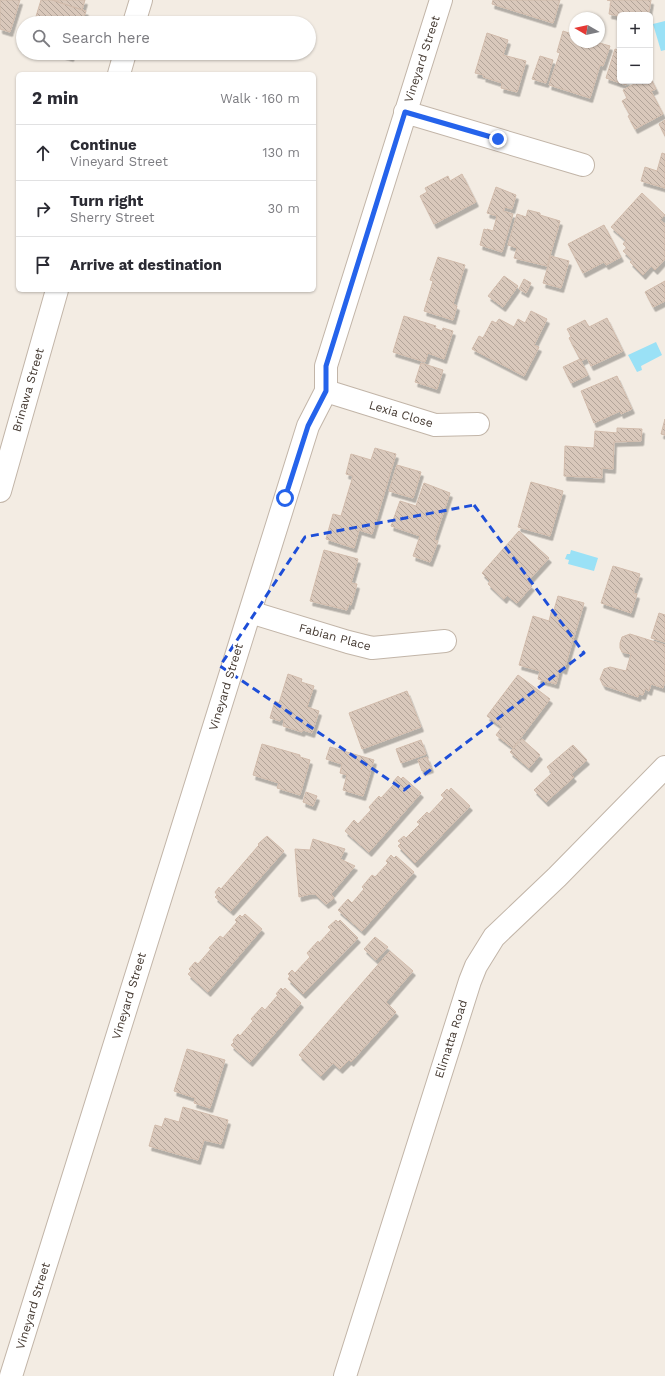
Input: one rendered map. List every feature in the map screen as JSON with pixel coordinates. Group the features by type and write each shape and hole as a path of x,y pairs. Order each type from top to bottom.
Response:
{"street":[{"path":"136,16 141,0"},
{"name":"Vineyard Street","path":"11,1376 308,426 326,391 326,366 441,0"},
{"path":"120,72 123,60"},
{"path":"405,112 583,164"},
{"name":"Brinawa Street","path":"0,491 56,292"},
{"name":"Lexia Close","path":"326,391 435,425 478,424"},
{"name":"Fabian Place","path":"250,612 372,648 445,641"},
{"name":"Elimatta Road","path":"345,1376 476,966 494,937 557,877 665,767"}],"highlighted area":[{"path":"474,505 584,653 404,790 220,666 305,537"}],"water":[{"path":"665,21 665,50 661,51 653,24"},
{"path":"656,342 662,355 641,366 642,370 637,372 628,355"},
{"path":"571,550 598,558 594,571 568,564 569,560 565,559 567,554 570,554"}],"building":[{"path":"0,0 20,0 10,32 0,29"},
{"path":"41,0 52,0 86,11 84,16 36,16"},
{"path":"52,0 85,0 82,10"},
{"path":"493,0 560,0 553,23 492,4"},
{"path":"607,0 651,0 649,12 617,12 617,16 609,14 611,1"},
{"path":"563,31 569,33 569,48 605,48 605,45 610,46 603,66 600,65 590,98 549,85 560,53 557,52"},
{"path":"487,33 508,40 503,55 526,61 517,92 501,88 502,83 483,77 484,75 475,73"},
{"path":"615,49 617,50 617,82 606,78"},
{"path":"540,56 553,60 546,83 532,79"},
{"path":"653,83 656,89 651,91 663,114 635,129 628,116 630,115 622,101 627,98 623,90 634,84"},
{"path":"665,120 665,136 659,124"},
{"path":"662,153 665,154 665,188 641,181 645,167 657,171"},
{"path":"462,174 476,202 434,224 420,196 427,192 425,188 448,176 450,181"},
{"path":"496,187 516,195 512,209 505,207 503,211 513,214 502,252 480,245 484,229 493,231 497,216 487,213"},
{"path":"642,193 665,215 660,220 665,224 665,259 655,270 651,266 643,275 630,262 633,260 623,251 627,248 623,244 626,240 611,227"},
{"path":"528,210 560,221 547,266 514,258 517,248 508,245 517,214 526,217"},
{"path":"604,225 621,257 606,265 604,262 583,273 568,244"},
{"path":"551,256 569,261 561,288 543,283"},
{"path":"438,257 465,265 453,304 457,306 453,320 424,311 433,281 430,280"},
{"path":"504,276 518,286 503,307 488,296"},
{"path":"524,279 531,283 526,293 519,289"},
{"path":"665,281 665,301 653,307 645,292"},
{"path":"531,311 547,319 534,345 539,347 524,376 472,349 479,336 483,338 492,321 496,323 499,319 514,327 518,319 525,323"},
{"path":"404,316 436,326 435,328 442,331 443,328 453,331 444,359 428,353 425,362 393,352"},
{"path":"607,318 623,351 591,366 587,358 581,361 569,338 571,336 567,329 585,320 589,327"},
{"path":"580,359 588,375 571,383 563,367"},
{"path":"421,363 443,370 437,389 415,382"},
{"path":"617,376 632,409 621,414 620,411 594,423 581,391"},
{"path":"665,419 665,435 661,434"},
{"path":"617,428 642,429 641,441 614,442 613,469 602,468 602,478 564,476 565,446 594,448 595,431 617,433"},
{"path":"375,448 396,454 372,534 359,530 354,548 326,539 333,514 341,516 353,476 346,474 351,454 371,460"},
{"path":"397,465 421,472 413,498 389,491"},
{"path":"531,482 563,491 550,536 518,527"},
{"path":"424,483 450,493 434,540 438,541 430,562 413,556 420,536 391,526 400,501 416,506"},
{"path":"519,531 549,558 527,582 532,586 517,603 507,595 504,599 488,584 490,581 482,573"},
{"path":"324,550 358,559 351,583 357,584 351,605 349,604 347,610 310,601"},
{"path":"613,566 640,574 633,593 637,594 631,613 601,603"},
{"path":"558,596 584,603 564,670 560,668 556,684 538,679 540,671 519,665 533,616 549,621 552,609 554,610"},
{"path":"659,613 665,615 665,642 651,638"},
{"path":"630,634 665,645 665,680 663,688 651,684 649,691 645,689 643,695 639,694 638,697 603,685 600,679 604,669 610,667 626,671 631,654 622,652 620,643 622,637"},
{"path":"288,674 302,679 301,682 314,686 307,707 319,711 312,733 303,730 302,732 283,726 284,720 281,719 280,721 270,718 275,701 279,703"},
{"path":"518,675 550,699 513,748 496,735 502,727 487,716"},
{"path":"407,691 421,727 362,749 349,713"},
{"path":"522,739 540,755 529,768 510,752"},
{"path":"421,740 426,754 401,763 396,749"},
{"path":"262,744 300,755 300,757 310,760 300,795 277,788 279,783 253,775"},
{"path":"573,745 587,760 571,774 574,777 546,802 534,790 552,773 547,767"},
{"path":"330,747 374,760 363,796 343,790 347,775 340,773 342,764 326,759"},
{"path":"427,757 431,768 422,771 418,760"},
{"path":"398,776 401,779 403,777 421,793 369,852 345,831 354,820 358,824 371,810 369,807 379,796 381,798 395,783 393,782"},
{"path":"451,788 470,806 415,863 398,846 401,843 398,841 404,836 406,838 420,824 417,822 427,812 429,814 444,798 441,795 447,789 449,791"},
{"path":"306,792 317,796 313,806 303,802"},
{"path":"267,836 284,851 231,911 215,897 217,895 215,892 219,887 221,889 259,845 258,844"},
{"path":"313,839 345,849 340,859 355,866 331,894 334,898 326,904 315,894 299,897 295,849 310,850"},
{"path":"391,855 394,858 396,856 414,872 362,931 338,910 348,899 352,903 364,889 362,887 372,875 375,877 388,863 386,861"},
{"path":"245,914 262,929 208,992 188,974 191,971 189,969 195,962 198,964 211,949 209,948 220,936 223,938 237,922 235,920 240,915 242,917"},
{"path":"336,920 338,922 340,920 358,938 303,994 288,979 290,976 288,974 292,970 295,973 310,957 307,953 331,930 328,927"},
{"path":"375,937 388,947 376,960 364,949"},
{"path":"390,951 413,971 386,1002 396,1012 351,1062 349,1060 340,1069 333,1063 321,1076 299,1055"},
{"path":"281,988 283,990 285,988 301,1003 250,1062 231,1045 234,1042 233,1040 238,1034 240,1036 253,1021 251,1019 262,1007 265,1010 278,995 276,994"},
{"path":"187,1049 225,1060 210,1108 194,1103 195,1098 174,1091"},
{"path":"183,1107 228,1120 221,1144 204,1140 198,1160 149,1146 155,1125 162,1127 165,1118 179,1122"}],"route":[{"path":"285,498 308,426 326,391 326,366 405,112 498,139"}]}
